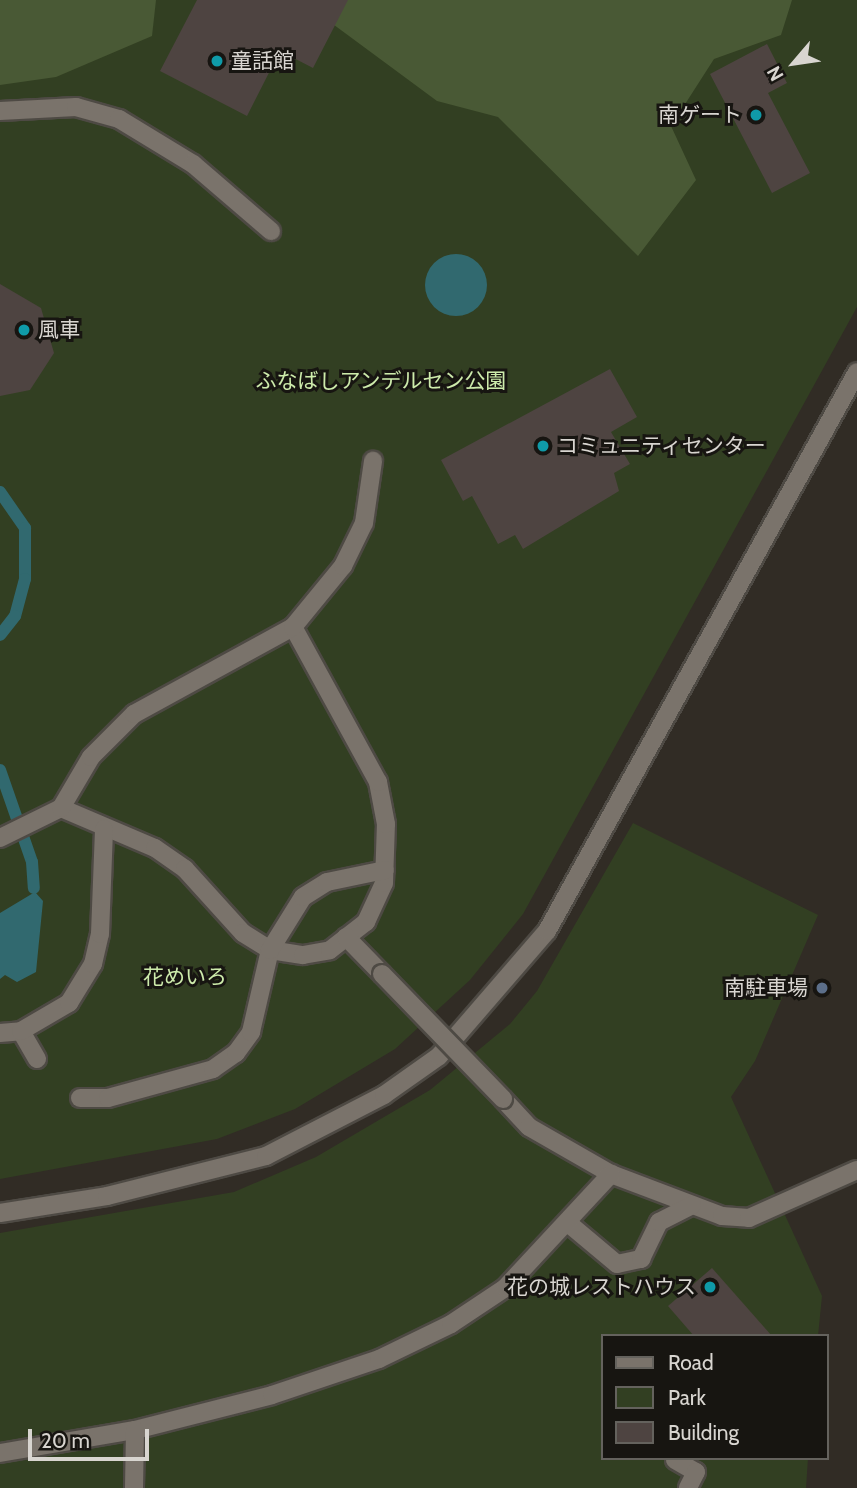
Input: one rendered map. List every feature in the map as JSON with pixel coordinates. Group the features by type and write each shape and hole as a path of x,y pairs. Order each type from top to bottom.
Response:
{"street":[{"path":"0,111 76,107 119,119 193,164 271,232"},
{"path":"0,1213 107,1196 266,1156 341,1119 439,1056 547,931 857,372"},
{"path":"0,838 61,808 91,757 134,714 293,627 343,566 359,534 373,461"},
{"path":"61,808 103,829 155,848 185,869 243,933 270,950 303,955 330,950 366,922 385,870 386,824 377,782 293,627"},
{"path":"0,1033 21,1031 69,1003 93,964 100,934 103,829"},
{"path":"80,1098 108,1098 214,1069 236,1053 251,1031 270,950 303,897 327,882 385,870"},
{"path":"346,937 529,1127 611,1174 722,1216 749,1217 857,1170"},
{"path":"21,1031 37,1059"},
{"path":"0,1453 135,1430 272,1395 379,1359 451,1324 505,1288 611,1174"},
{"path":"568,1223 617,1264 641,1259 659,1222 692,1205"},
{"path":"134,1488 135,1430"},
{"path":"674,1460 696,1472 688,1488"}],"green space":[{"name":"ふなばしアンデルセン公園","path":"0,0 857,0 857,307 523,914 470,980 395,1049 295,1109 217,1139 0,1179"},
{"path":"0,0 156,0 152,36 56,77 0,85"},
{"path":"332,0 792,0 781,35 714,59 671,126 696,180 638,256 498,117 437,101 326,19"},
{"path":"633,823 818,915 755,1061 731,1097 822,1296 818,1334 602,1334 602,1460 808,1460 806,1488 0,1488 0,1233 234,1192 316,1157 430,1090 510,1024 537,991"}],"water":[{"path":"456,254 478,263 487,285 478,307 456,316 434,307 425,285 434,263"},
{"path":"35,892 43,901 36,972 17,982 5,975 0,979 0,913"}],"building":[{"name":"童話館","path":"197,0 348,0 313,68 280,51 247,116 160,71"},
{"name":"南ゲート","path":"767,44 787,83 768,93 810,173 772,193 710,74"},
{"name":"風車","path":"0,284 41,308 54,353 30,390 0,396"},
{"name":"コミュニティセンター","path":"610,369 637,417 611,432 630,464 614,473 619,491 523,549 515,535 498,544 472,496 463,501 441,460"},
{"name":"花の城レストハウス","path":"712,1268 770,1334 692,1334 668,1306"}],"waterway":[{"path":"0,492 25,528 25,579 15,616 0,635"},
{"path":"0,770 32,862 34,888"}],"place":[{"name":"童話館","path":"217,61"},
{"name":"南ゲート","path":"756,115"},
{"name":"風車","path":"24,330"},
{"name":"コミュニティセンター","path":"543,446"},
{"name":"南駐車場","path":"822,988"},
{"name":"花の城レストハウス","path":"710,1287"}],"park label":[{"name":"花めいろ","path":"185,977"}]}
